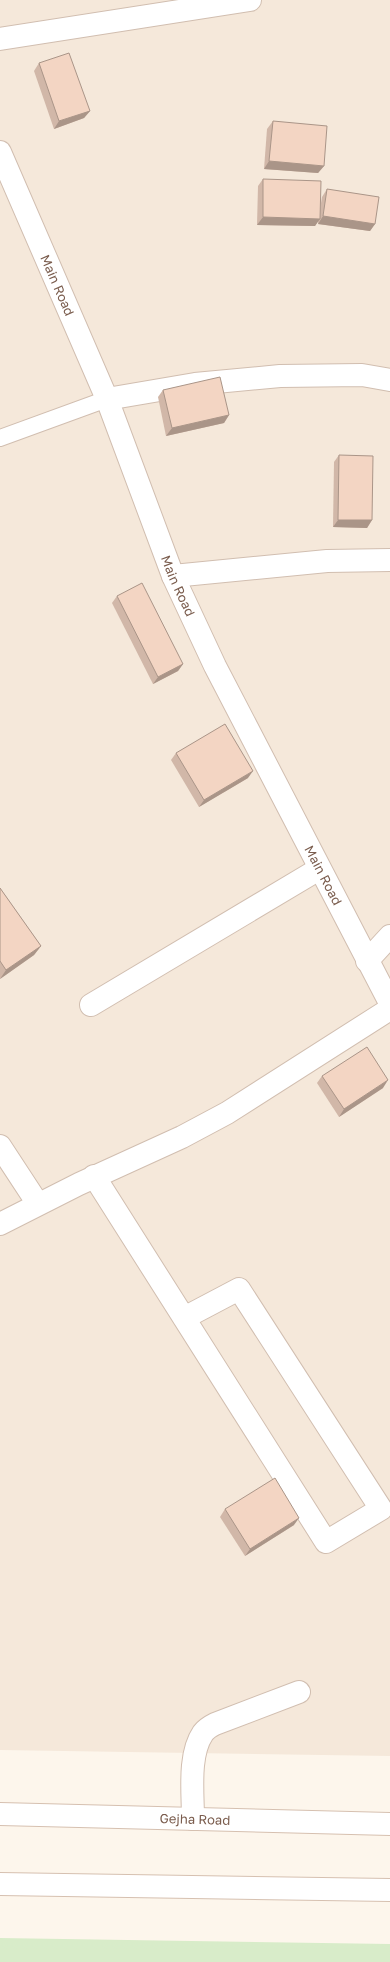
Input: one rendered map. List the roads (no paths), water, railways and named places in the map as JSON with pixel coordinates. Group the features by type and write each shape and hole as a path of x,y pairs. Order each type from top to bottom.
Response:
{"street":[{"path":"0,39 250,0"},
{"name":"Main Road","path":"0,152 107,399 173,576 215,666 366,961 390,1003"},
{"path":"107,399 195,384 280,376 362,375 390,380"},
{"path":"173,576 327,561 390,560"},
{"path":"91,1006 319,869"},
{"path":"366,961 390,936"},
{"path":"0,1224 94,1176 182,1137 227,1113 390,1009"},
{"path":"0,1146 38,1204"},
{"path":"94,1176 184,1318 326,1542 381,1509 239,1289 184,1318"},
{"path":"0,1206 38,1204"},
{"path":"193,1819 194,1759 196,1745 204,1732 215,1724 299,1692"},
{"name":"Gejha Road","path":"0,1814 390,1824"},
{"path":"0,1884 390,1890"}],"lane":[{"path":"0,438 107,399"}]}
